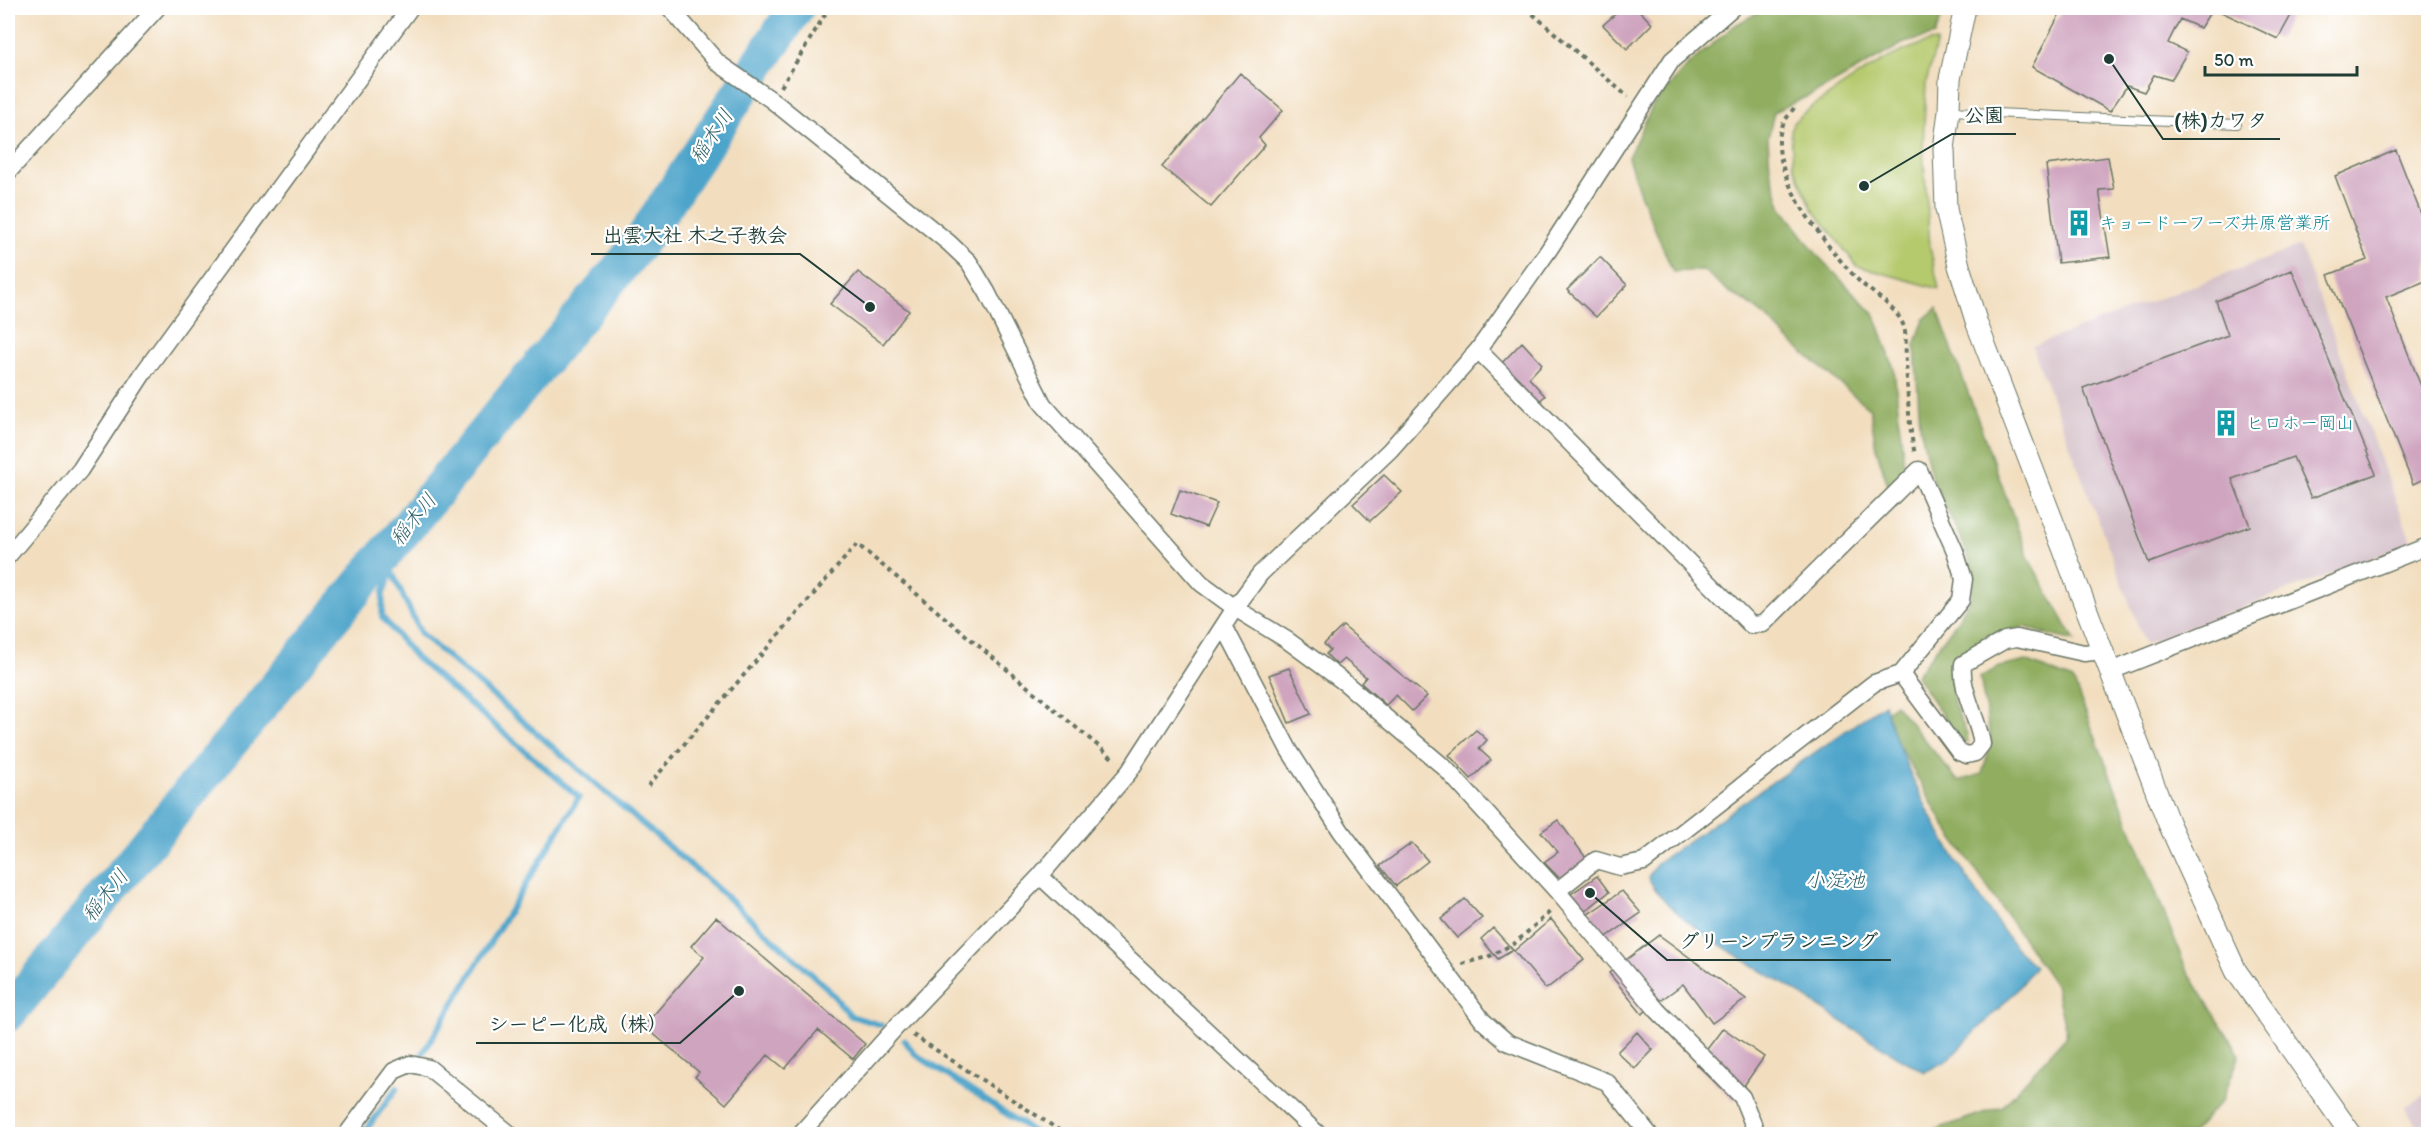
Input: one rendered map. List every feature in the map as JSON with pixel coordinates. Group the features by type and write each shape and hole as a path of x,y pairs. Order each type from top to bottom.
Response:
{"street":[{"path":"8,172 157,8"},
{"path":"8,556 80,470 144,372 410,8"},
{"path":"670,8 718,63 735,77 773,101 949,243 969,262 987,292 1043,404 1201,583 1235,608 1287,640 1344,682 1445,768 1560,895 1657,1010 1742,1097 1757,1134"},
{"path":"800,1134 898,1025 1040,876 1130,772 1235,608 1260,574 1390,450 1478,350 1548,252 1672,60 1732,8"},
{"path":"1965,8 1950,79 1944,149 1946,209 1959,266 1977,324 2169,824 2236,971 2351,1134"},
{"path":"1478,350 1751,625 1763,624 1919,470 1955,551 1964,579 1961,600 1901,674 1874,683 1644,862 1620,867 1596,860 1560,895"},
{"path":"2111,670 2428,546"},
{"path":"1224,626 1289,750 1341,831 1483,1021 1507,1041 1607,1082 1649,1134"},
{"path":"1901,674 1959,752 1966,755 1975,753 1982,744 1962,675 1963,664 2004,640 2017,638 2084,653 2103,651"},
{"path":"1040,876 1318,1134"},
{"path":"347,1134 393,1071 410,1064 429,1068 510,1134"}],"lane":[{"path":"1949,111 2237,124"}],"path":[{"path":"773,101 829,8"},
{"path":"1526,8 1639,108"},
{"path":"1794,108 1781,128 1779,147 1783,170 1792,189 1807,218 1829,246 1859,280 1892,310 1904,327 1908,403 1913,447 1919,470"},
{"path":"648,786 857,544 1130,772"},
{"path":"1444,970 1490,956 1515,943 1560,895"},
{"path":"898,1025 1065,1134"}],"shaded area":[{"path":"2300,246 2412,543 2145,644 2032,346"},
{"path":"2428,1092 2428,1134 2422,1134 2405,1108"}],"green space":[{"path":"1766,8 1945,8 1935,35 1904,43 1823,89 1774,112 1768,138 1770,170 1782,208 1818,256 1875,315 1894,369 1906,485 1888,486 1876,448 1870,409 1793,344 1766,317 1744,300 1733,295 1703,270 1673,272 1639,191 1628,157 1653,105 1689,64 1735,25"},
{"path":"1937,41 1926,83 1923,147 1930,247 1939,289 1857,266 1812,208 1793,164 1791,131 1793,123 1801,115 1866,70 1903,51"},
{"path":"1937,308 2029,559 2075,641 2026,627 1985,637 1951,664 1954,704 1967,734 1968,743 1960,741 1916,676 1957,621 1971,597 1974,573 1964,546 1931,476 1920,426 1915,345 1924,319"},
{"path":"2026,661 2073,680 2186,969 2240,1055 2222,1100 2191,1134 1923,1134 2003,1106 2067,1035 2055,985 1945,826 1897,742 1884,713 1895,704 1958,781 1982,774 1991,742 1980,677 2000,667"}],"water":[{"name":"小淀池","path":"1884,704 1904,759 1943,839 2006,934 2035,966 2015,992 1948,1060 1925,1072 1712,939 1673,908 1658,893 1648,877 1657,863"}],"building":[{"path":"1622,8 1637,8 1652,24 1627,49 1603,25"},
{"path":"2063,8 2213,8 2200,28 2180,19 2168,43 2187,52 2171,80 2154,75 2144,92 2127,86 2110,111 2032,67"},
{"path":"2213,8 2295,8 2278,39"},
{"path":"1240,73 1283,110 1259,138 1265,145 1211,207 1162,167"},
{"path":"2396,150 2428,232 2428,280 2386,297 2428,404 2428,477 2413,484 2328,275 2367,260 2335,176"},
{"name":"キョードーフーズ井原営業所","path":"2108,157 2114,189 2099,190 2110,257 2058,263 2046,165"},
{"path":"1600,257 1627,285 1596,317 1567,290"},
{"name":"ヒロホー岡山","path":"2292,270 2376,474 2311,498 2293,457 2232,479 2250,526 2149,563 2083,388 2228,335 2216,301"},
{"path":"858,272 909,311 883,344 830,304"},
{"path":"1522,342 1542,364 1529,378 1545,396 1533,407 1497,368"},
{"path":"1384,475 1402,492 1370,521 1353,504"},
{"path":"1180,490 1217,503 1206,527 1171,514"},
{"path":"1343,626 1427,696 1412,711 1396,695 1386,705 1361,683 1366,677 1344,659 1337,665 1326,654 1330,650 1324,644"},
{"path":"1289,668 1311,714 1289,723 1269,675"},
{"path":"1476,730 1487,740 1479,749 1491,760 1471,779 1449,755"},
{"path":"1558,820 1589,862 1561,880 1544,862 1558,852 1541,832"},
{"path":"1412,843 1428,861 1396,886 1380,866"},
{"path":"1597,876 1609,892 1585,911 1571,894"},
{"path":"1622,891 1641,913 1605,938 1587,915"},
{"path":"1465,899 1482,918 1457,938 1441,919"},
{"path":"716,917 865,1044 853,1059 818,1030 785,1069 768,1055 726,1104 695,1077 699,1072 644,1026 704,957 691,946"},
{"path":"1551,919 1584,960 1546,989 1514,951"},
{"path":"1493,928 1513,950 1498,959 1481,939"},
{"path":"1659,935 1746,999 1712,1023 1683,984 1642,1014 1609,973"},
{"path":"1723,1028 1764,1057 1734,1100 1696,1064"},
{"path":"1637,1032 1653,1050 1635,1069 1617,1052"},
{"path":"1603,1128 1610,1134 1596,1134"}],"waterway":[{"name":"稲木川","path":"8,1014 640,243 796,8"},
{"path":"408,528 383,593 382,617 416,658 579,797 423,1053"},
{"path":"391,570 421,634 710,882 827,988 851,1016 881,1025"},
{"path":"904,1040 915,1054 1037,1134"},
{"path":"363,1134 397,1088"}],"place":[{"name":"(株)カワタ","path":"2109,59"},
{"name":"公園","path":"1864,186"},
{"name":"キョードーフーズ井原営業所","path":"2079,223"},
{"name":"出雲大社 木之子教会","path":"870,307"},
{"name":"ヒロホー岡山","path":"2226,423"},
{"name":"グリーンプランニング","path":"1590,893"},
{"name":"シーピー化成（株）","path":"739,991"}]}
